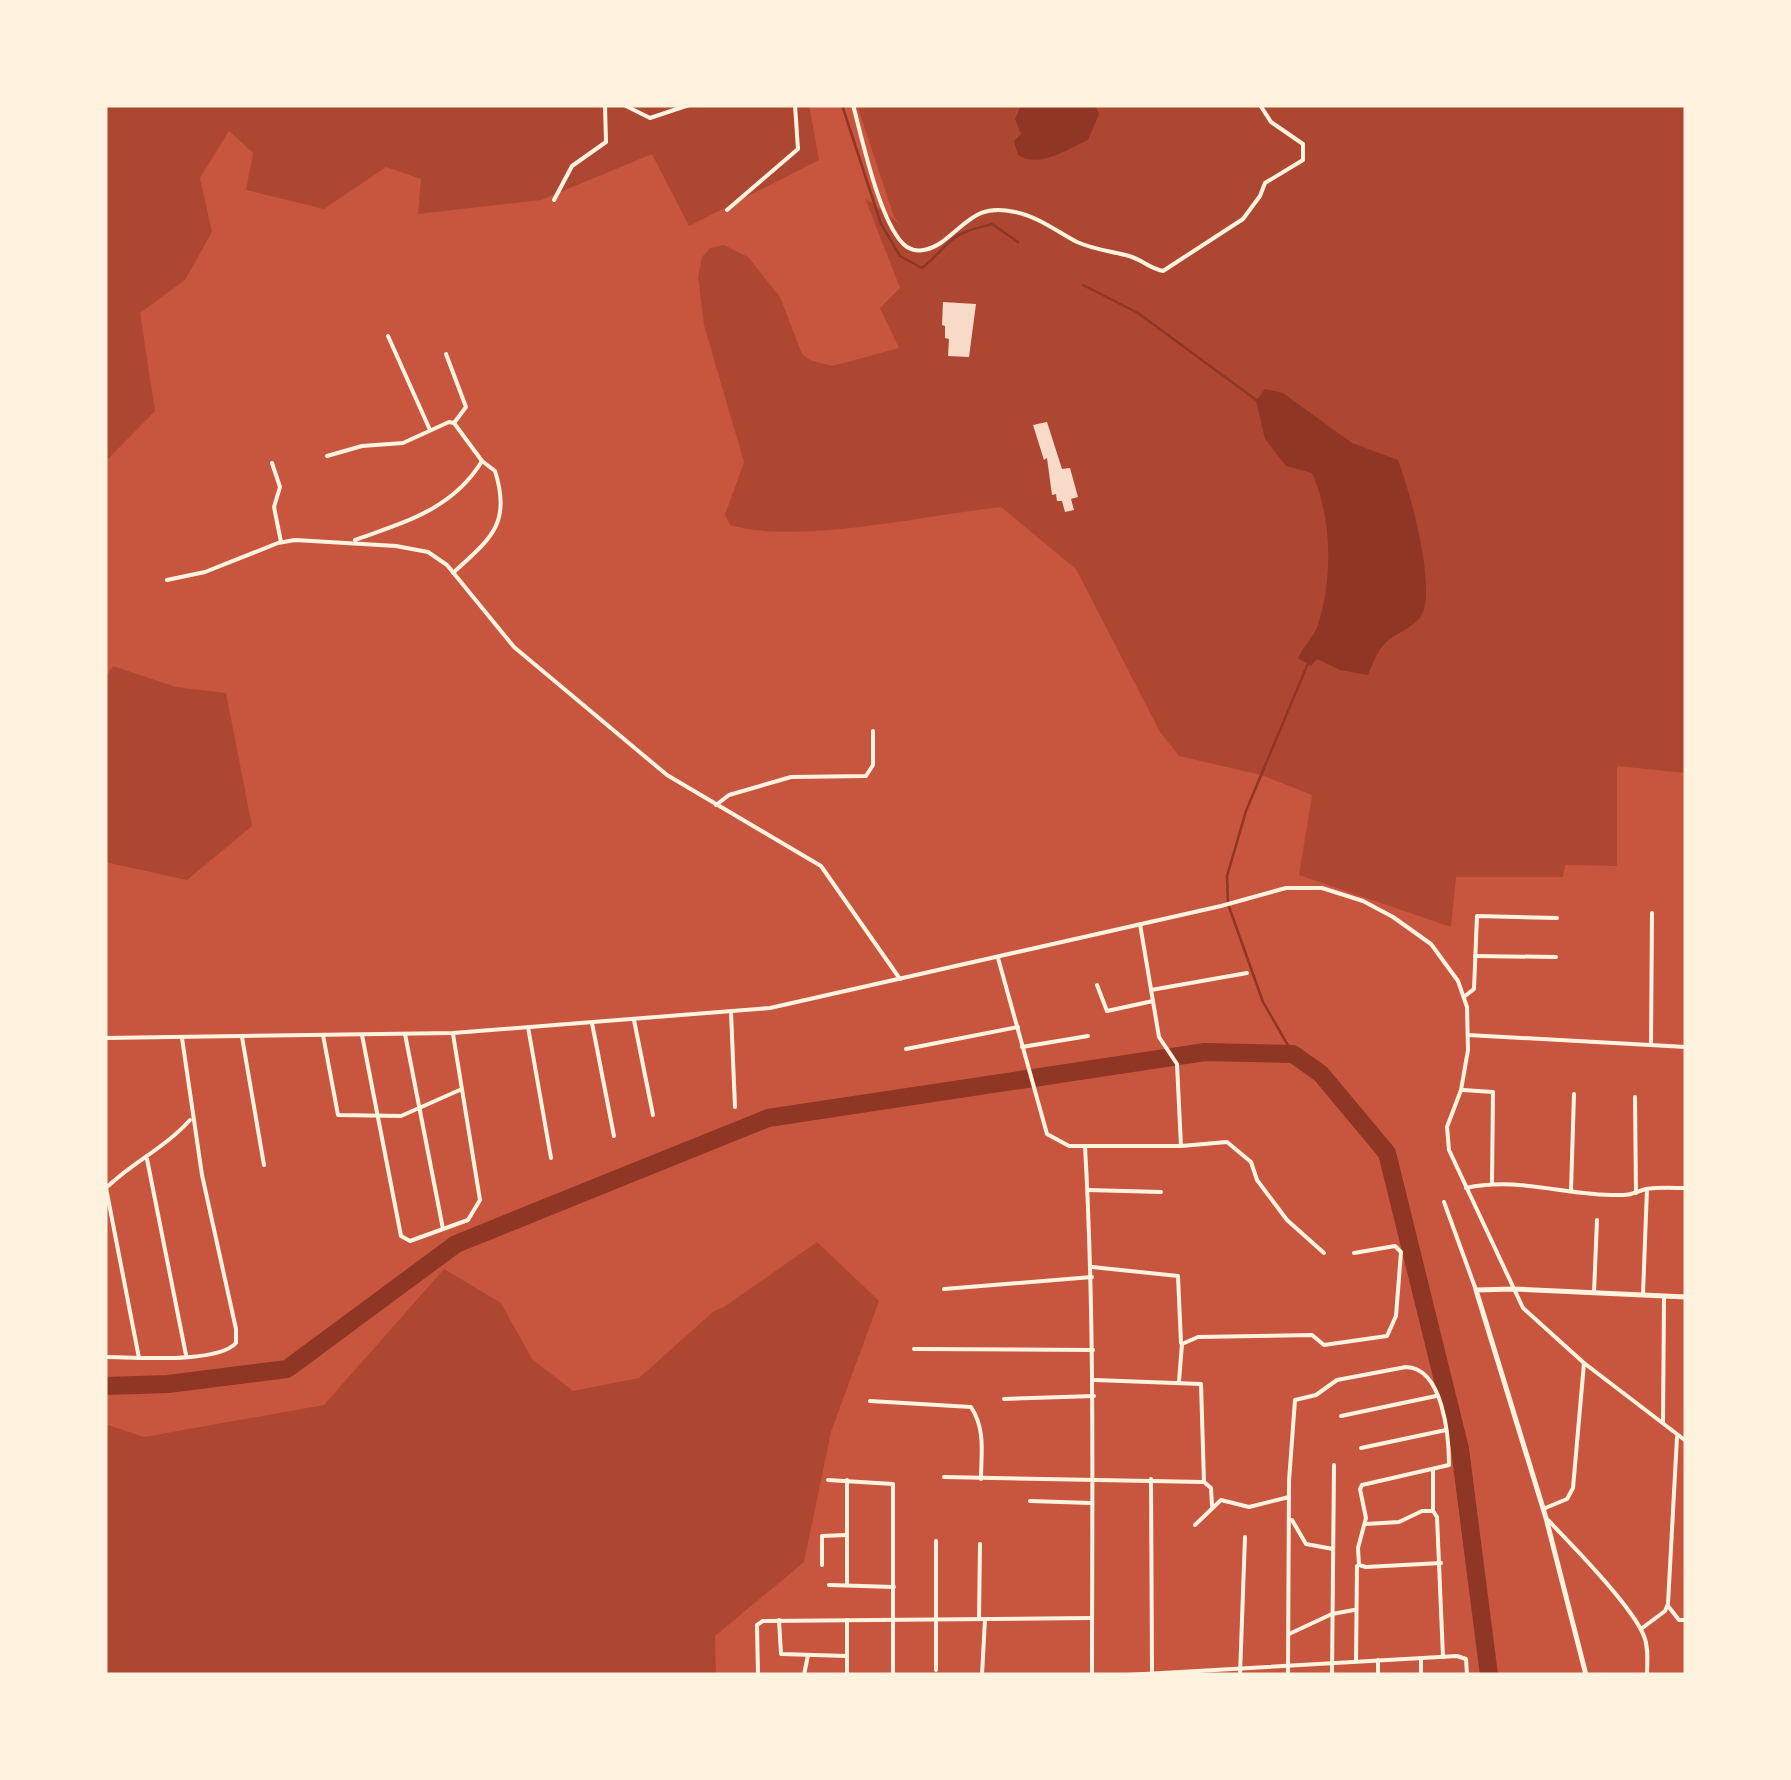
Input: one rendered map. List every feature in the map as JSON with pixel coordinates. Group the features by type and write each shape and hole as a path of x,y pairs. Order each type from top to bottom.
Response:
{"street":[{"path":"554,200 572,166 606,142 606,105"},
{"path":"624,105 650,118 690,105"},
{"path":"726,210 798,149 795,105"},
{"path":"852,105 890,227 908,249 922,251 939,244 967,220 990,208 1021,213 1080,244 1113,255 1131,256 1163,271 1243,219 1266,182 1302,160 1303,144 1271,122 1260,105"},
{"path":"388,336 430,430"},
{"path":"328,456 366,445 403,442 454,423 466,407 446,354"},
{"path":"453,573 492,535 501,516 495,470 482,460 454,423"},
{"path":"351,542 440,506 464,486 482,460"},
{"path":"272,463 280,487 274,507 281,542"},
{"path":"166,580 205,572 281,542 351,542 437,556 514,647 667,775 828,872 900,979"},
{"path":"716,805 723,797 780,779 866,776 873,765 872,731"},
{"path":"105,1038 405,1034 731,1012 795,1004 1286,888 1339,891 1393,917 1431,944 1465,996 1468,1035 1462,1090 1447,1137 1453,1164 1531,1317 1686,1441"},
{"path":"1651,1044 1652,913"},
{"path":"1465,996 1474,989 1477,916 1558,918"},
{"path":"1140,924 1159,1037 1177,1064 1181,1146"},
{"path":"1475,956 1556,957"},
{"path":"998,957 1047,1134 1060,1144 1085,1146 1227,1142 1249,1160 1259,1184 1287,1220 1324,1253"},
{"path":"1151,990 1247,973"},
{"path":"1097,985 1107,1011 1153,1001"},
{"path":"731,1012 735,1107"},
{"path":"634,1020 653,1115"},
{"path":"592,1023 614,1136"},
{"path":"906,1049 1018,1027"},
{"path":"528,1028 550,1158"},
{"path":"362,1035 402,1239 410,1241 471,1217 480,1200 453,1032"},
{"path":"405,1034 443,1229"},
{"path":"1468,1035 1686,1047"},
{"path":"323,1036 337,1114 400,1116 462,1089"},
{"path":"1022,1047 1088,1036"},
{"path":"242,1037 264,1165"},
{"path":"105,1356 138,1358 227,1351 236,1340 192,1118 182,1038"},
{"path":"1462,1090 1493,1092 1492,1182"},
{"path":"1571,1191 1574,1094"},
{"path":"1635,1097 1636,1192"},
{"path":"138,1358 106,1189 124,1172 148,1159 192,1118"},
{"path":"1085,1146 1094,1380 1090,1479 1092,1675"},
{"path":"148,1159 186,1356"},
{"path":"1466,1188 1492,1182 1541,1184 1571,1191 1626,1195 1647,1189 1686,1188"},
{"path":"1643,1296 1647,1189"},
{"path":"1088,1190 1161,1192"},
{"path":"1444,1202 1476,1290 1546,1518 1586,1675"},
{"path":"1594,1293 1596,1220"},
{"path":"1181,1348 1186,1340 1200,1336 1312,1335 1322,1345 1385,1338 1394,1322 1401,1252 1394,1246 1354,1253"},
{"path":"1092,1267 1178,1276 1178,1380"},
{"path":"944,1289 1092,1278"},
{"path":"1476,1290 1686,1298"},
{"path":"1663,1422 1664,1296"},
{"path":"914,1349 1093,1350"},
{"path":"1542,1509 1568,1500 1572,1488 1584,1362"},
{"path":"1288,1675 1289,1497 1295,1400 1316,1394 1337,1380 1410,1366 1428,1375 1446,1430 1450,1464 1362,1486 1366,1524 1358,1548 1356,1661"},
{"path":"1094,1380 1178,1380 1203,1386 1204,1482"},
{"path":"1004,1399 1094,1396"},
{"path":"1341,1416 1436,1396"},
{"path":"870,1402 971,1407 984,1448 980,1479"},
{"path":"1361,1448 1446,1430"},
{"path":"1678,1434 1668,1606 1679,1620 1686,1620"},
{"path":"1332,1675 1334,1465"},
{"path":"1434,1471 1433,1511 1440,1528 1443,1658"},
{"path":"944,1478 1204,1482 1211,1488 1212,1506"},
{"path":"1151,1479 1152,1674"},
{"path":"828,1480 893,1482 892,1675"},
{"path":"847,1585 848,1480"},
{"path":"1195,1525 1212,1506 1228,1500 1249,1506 1289,1497"},
{"path":"1030,1501 1091,1503"},
{"path":"1366,1524 1399,1522 1422,1511 1433,1511"},
{"path":"1290,1515 1303,1542 1333,1549"},
{"path":"1546,1518 1641,1629 1647,1645 1647,1675"},
{"path":"822,1566 822,1536 847,1534"},
{"path":"1240,1672 1244,1537"},
{"path":"936,1541 936,1670"},
{"path":"980,1544 982,1675"},
{"path":"1358,1561 1366,1567 1441,1563"},
{"path":"829,1584 894,1587"},
{"path":"1641,1629 1668,1606"},
{"path":"1289,1634 1332,1614 1356,1610"},
{"path":"758,1675 757,1624 779,1619 1092,1618"},
{"path":"779,1619 780,1653 847,1656"},
{"path":"847,1620 847,1675"},
{"path":"804,1675 808,1655"},
{"path":"1127,1675 1240,1672 1331,1662 1464,1657 1467,1675"},
{"path":"1378,1660 1378,1675"},
{"path":"1420,1660 1421,1675"}],"shaded area":[{"path":"105,105 809,105 819,160 689,226 652,154 541,200 418,214 421,179 386,167 324,209 246,190 253,153 229,131 200,178 212,232 185,280 140,313 155,411 105,462"},
{"path":"857,105 1686,105 1686,773 1617,766 1617,866 1565,865 1563,877 1456,877 1451,927 1299,875 1312,795 1261,775 1179,756 1160,732 1076,569 1001,507 826,530 790,532 730,525 725,515 744,462 704,325 698,277 702,257 710,248 724,245 748,257 780,297 802,354 810,360 832,366 899,348 880,308 900,288 865,198 900,224 894,217"},
{"path":"1021,105 1095,105 1099,114 1088,140 1044,159 1026,159 1018,155 1014,141 1021,134 1015,119"},
{"path":"1265,389 1283,393 1352,443 1398,460 1420,542 1425,607 1415,623 1382,647 1368,675 1340,670 1317,659 1311,666 1298,658 1316,629 1323,607 1328,568 1327,528 1312,473 1286,466 1265,439 1256,401"},
{"path":"113,666 176,687 226,693 252,826 187,880 105,862 105,678"},
{"path":"817,1242 879,1301 831,1432 804,1562 715,1636 716,1675 105,1675 105,1424 144,1437 324,1405 444,1269 501,1303 532,1359 573,1391 639,1378 714,1311"}],"building":[{"path":"943,302 976,304 969,357 948,356 949,339 945,338 942,325"},
{"path":"1047,422 1062,469 1070,468 1078,497 1071,499 1074,510 1065,512 1062,501 1052,495 1047,458 1044,460 1033,425"}],"waterway":[{"path":"842,105 881,224 900,256 922,268 957,236 992,224 1018,242"},
{"path":"1083,285 1138,313 1259,402"},
{"path":"1293,1054 1263,1002 1228,904 1227,876 1246,811 1309,661"},
{"path":"105,1386 168,1384 287,1369 456,1244 768,1118 1205,1052 1293,1054 1321,1074 1387,1153 1460,1449 1489,1675"}]}
